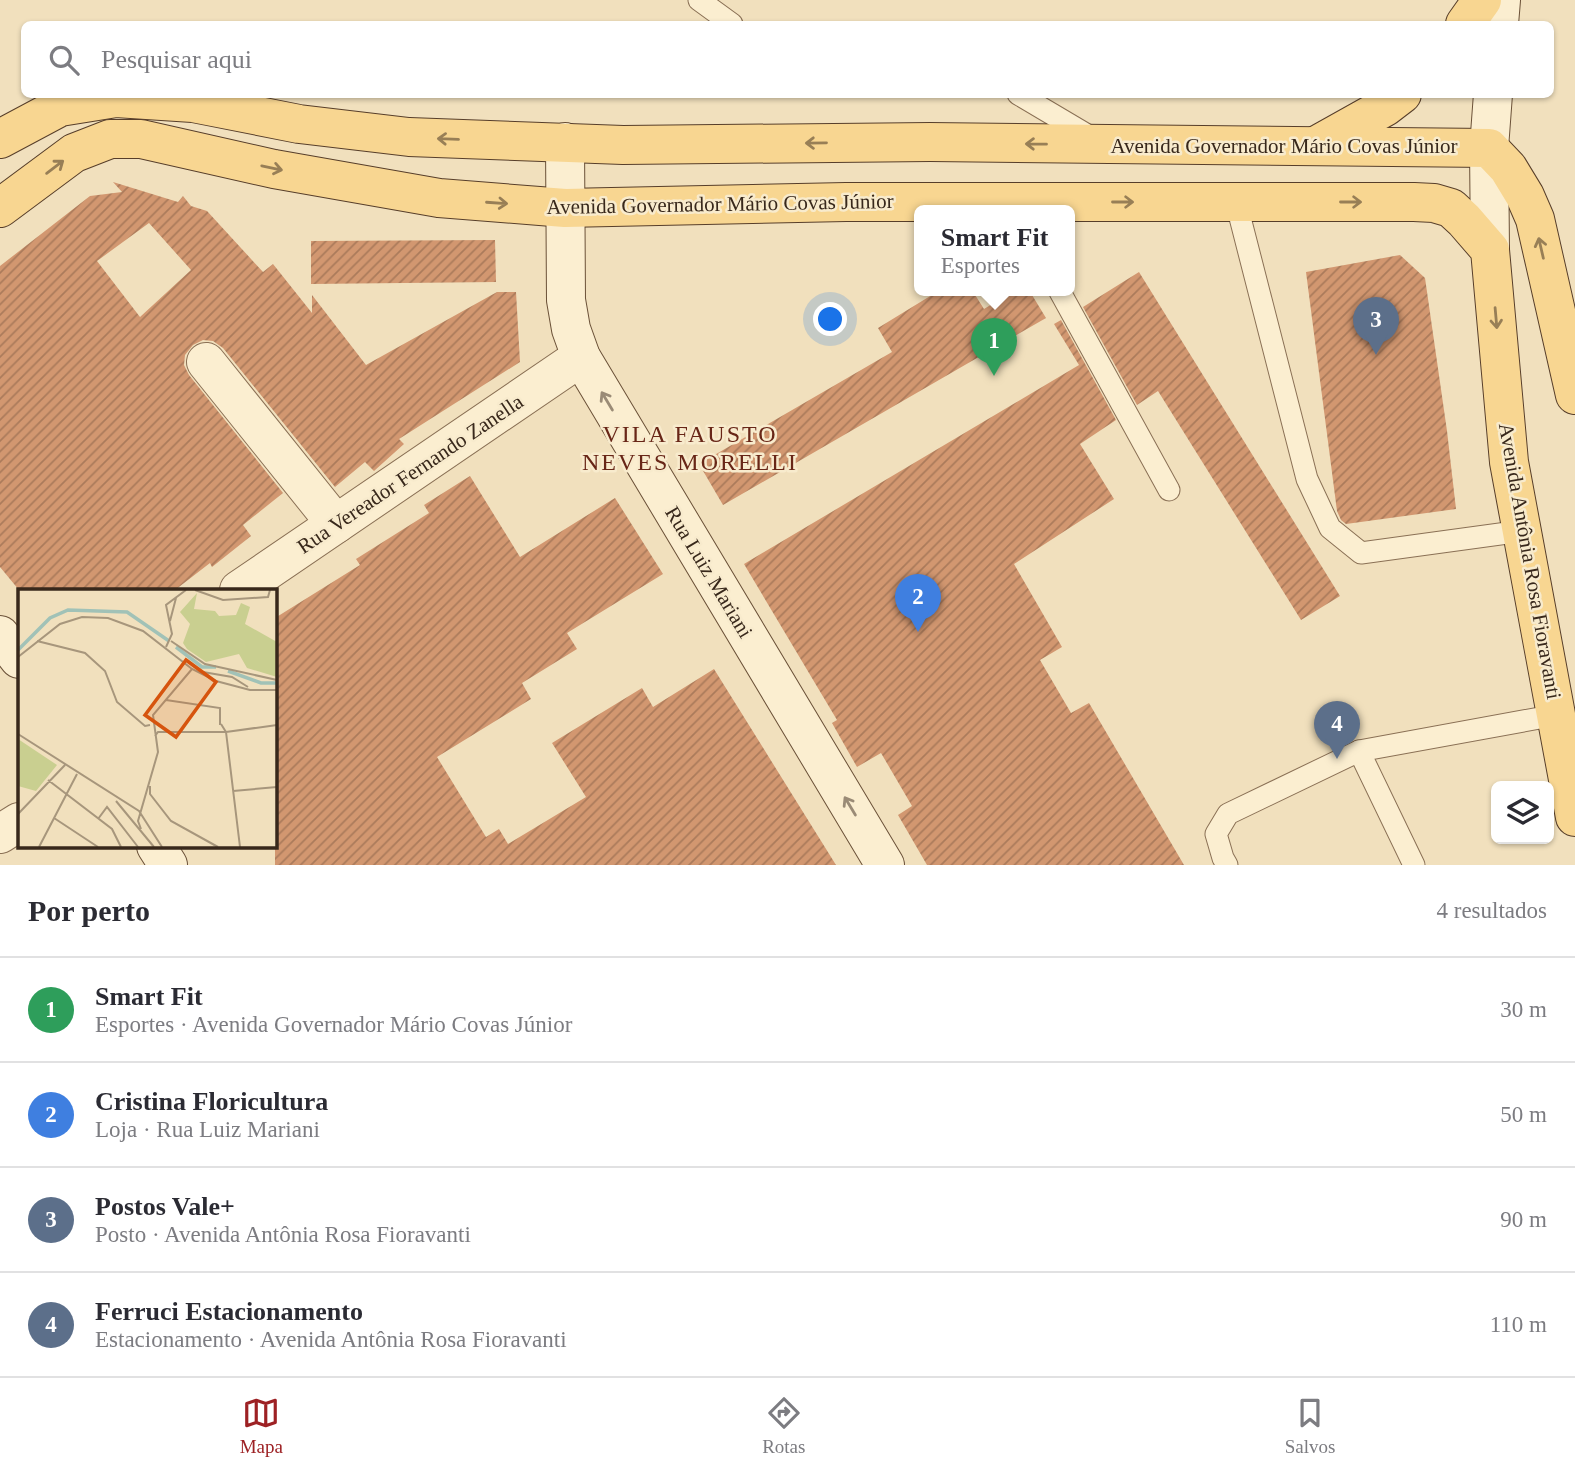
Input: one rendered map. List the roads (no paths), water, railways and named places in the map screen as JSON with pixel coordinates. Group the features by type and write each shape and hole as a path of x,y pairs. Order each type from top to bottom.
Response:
{"main road":[{"path":"1467,21 1482,0"},
{"path":"1499,21 1501,0"},
{"name":"Avenida Governador Mário Covas Júnior","path":"0,139 61,107 116,98 193,103 299,124 409,137 623,145 930,142 1489,148"},
{"path":"1315,146 1397,98"},
{"name":"Avenida Antônia Rosa Fioravanti","path":"1493,98 1489,148 1490,250 1509,462 1573,803"},
{"name":"Avenida Governador Mário Covas Júnior","path":"0,208 74,153 110,139 141,139 274,169 439,198 565,208 846,202 968,205"},
{"name":"Rua Luiz Mariani","path":"565,142 566,300 571,329 581,357 881,864"},
{"path":"846,202 889,185 1088,183 1101,170 1104,145"},
{"path":"1489,148 1508,168 1535,219 1575,380"},
{"name":"Avenida Governador Mário Covas Júnior","path":"1065,205 1434,203 1451,208 1490,250"},
{"name":"Rua Vereador Fernando Zanella","path":"240,589 581,357"},
{"path":"206,362 335,524"},
{"path":"0,635 18,658"},
{"path":"0,834 18,823"},
{"path":"157,848 168,865"}],"lane":[{"path":"699,0 728,21"},
{"path":"1025,98 1104,145"},
{"path":"1236,202 1307,479 1329,528 1361,553 1522,531"},
{"path":"1062,296 1169,490"},
{"path":"1227,865 1216,834 1228,814 1359,751 1556,715"},
{"path":"1359,751 1414,865"}],"place":[{"name":"Postos Vale+","path":"1376,355"},
{"name":"Smart Fit","path":"994,376"},
{"name":"Cristina Floricultura","path":"918,632"},
{"name":"Ferruci Estacionamento","path":"1337,759"}],"district":[{"name":"VILA FAUSTO NEVES MORELLI","path":"690,448"}]}
